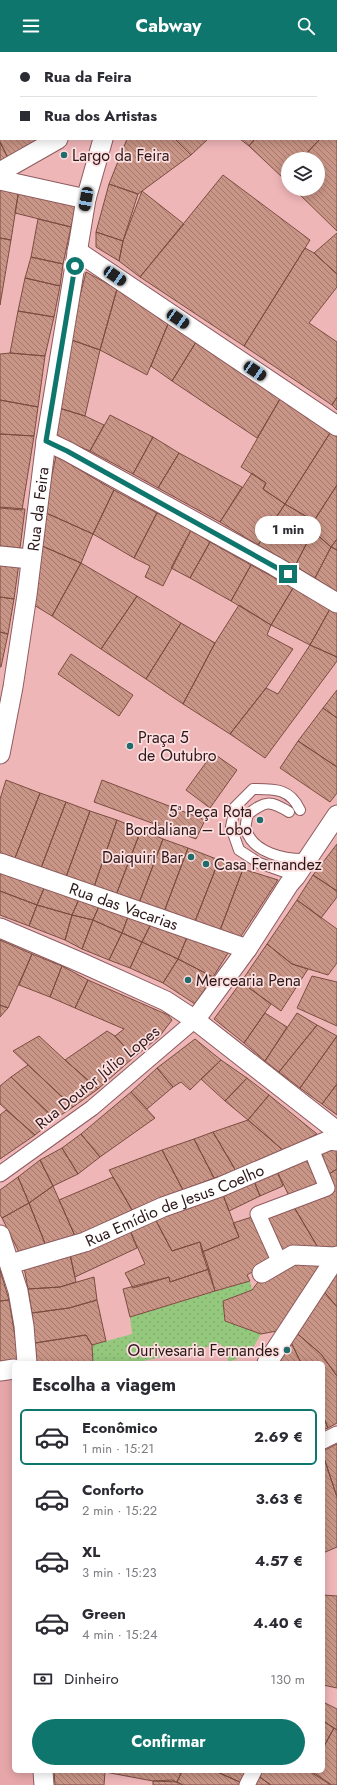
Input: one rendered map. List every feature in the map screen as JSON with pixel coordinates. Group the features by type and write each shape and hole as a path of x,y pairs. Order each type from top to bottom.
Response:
{"street":[{"path":"0,172 56,140"},
{"path":"0,180 86,199 103,140"},
{"name":"Rua da Feira","path":"30,559 46,441 86,199"},
{"path":"77,251 337,426"},
{"path":"46,441 67,451 275,566 337,603"},
{"path":"0,556 30,559 27,595 14,679 0,754"},
{"path":"195,1020 247,949 288,884 296,876 337,814"},
{"name":"Rua das Vacarias","path":"0,863 247,949"},
{"path":"0,928 166,1001 195,1020 337,1131"},
{"name":"Rua Doutor Júlio Lopes","path":"0,1174 92,1108 195,1020"},
{"name":"Rua Emídio de Jesus Coelho","path":"10,1264 85,1242 163,1207 220,1187 330,1140 337,1141"},
{"path":"280,1263 258,1214 327,1188 311,1149"},
{"path":"0,1235 18,1291 24,1326 26,1361"},
{"path":"262,1273 293,1255 336,1256"},
{"path":"268,1361 336,1256"},
{"path":"0,1371 12,1370"},
{"path":"325,1440 337,1434"},
{"path":"43,1773 44,1785"},
{"path":"247,1785 253,1773"}],"lane":[{"path":"296,876 259,862 239,850 231,827 235,807 253,789 278,789 295,800 300,810"},
{"path":"289,812 274,803 262,803 248,814 245,828 250,840 263,850 293,860 307,859"}],"shaded area":[{"path":"12,1376 12,1773 38,1773 39,1785 0,1785 0,1378"}],"green space":[{"path":"250,1281 252,1290 224,1301 225,1321 261,1334 250,1353 231,1361 229,1361 221,1344 143,1361 93,1361 92,1345 132,1334 130,1317"}],"building":[{"path":"0,140 43,140 9,160"},
{"path":"127,140 176,140 191,155 138,194 109,184"},
{"path":"176,140 207,140 191,155"},
{"path":"241,140 254,140 249,146"},
{"path":"254,140 319,140 308,152 281,152 281,176 249,146"},
{"path":"319,140 337,140 337,231 301,196 325,196 325,152 308,152"},
{"path":"0,142 9,160 0,164"},
{"path":"223,175 310,240 244,346 140,277"},
{"path":"109,184 138,194 123,241 96,232"},
{"path":"0,185 19,189 11,240 0,238"},
{"path":"19,189 77,203 71,227 15,213"},
{"path":"142,191 184,224 140,277 119,261 123,241"},
{"path":"38,219 71,227 63,264 31,257"},
{"path":"96,232 123,241 119,261 96,247"},
{"path":"337,233 337,274 314,253"},
{"path":"0,238 11,240 0,305"},
{"path":"305,248 314,253 337,274 337,287 309,323 337,342 337,397 332,405 244,346"},
{"path":"31,257 63,264 60,286 25,278"},
{"path":"86,272 117,289 100,350 69,339"},
{"path":"25,278 60,286 54,317 18,311"},
{"path":"117,289 168,324 147,375 100,350"},
{"path":"18,311 54,317 45,356 10,353"},
{"path":"168,324 196,342 172,381 151,366"},
{"path":"69,339 100,350 85,416 59,408"},
{"path":"196,342 280,399 257,438 172,381"},
{"path":"10,353 45,356 38,407 0,400 0,354"},
{"path":"337,397 337,410 332,405"},
{"path":"280,399 330,433 285,504 263,489 266,483 241,467"},
{"path":"0,400 38,407 34,436 0,434"},
{"path":"59,408 85,416 104,425 90,451 56,437"},
{"path":"110,415 153,437 133,474 90,451"},
{"path":"330,433 337,437 337,485 314,521 285,504"},
{"path":"0,434 34,436 22,510 0,508"},
{"path":"153,437 179,453 158,488 133,474"},
{"path":"179,453 242,487 220,522 158,488"},
{"path":"56,456 114,490 93,534 44,512"},
{"path":"252,473 266,483 263,489 285,504 258,545 220,522"},
{"path":"337,485 337,539 331,547 309,528"},
{"path":"114,490 157,513 134,558 93,534"},
{"path":"285,504 314,521 309,528 313,531 295,566 258,545"},
{"path":"0,507 25,509 20,548 0,546"},
{"path":"44,512 93,534 81,563 40,545"},
{"path":"157,513 191,530 163,586 145,577 150,566 134,558"},
{"path":"191,530 210,542 190,578 171,568"},
{"path":"313,531 331,547 315,578 295,566"},
{"path":"337,539 337,550 331,547"},
{"path":"210,542 251,565 231,601 190,578"},
{"path":"40,545 81,563 52,616 34,605"},
{"path":"331,547 337,550 337,592 315,578"},
{"path":"0,562 19,563 14,599 0,597"},
{"path":"81,563 137,596 101,649 52,616"},
{"path":"251,565 293,588 271,625 231,601"},
{"path":"293,588 330,609 310,645 271,625"},
{"path":"137,596 181,623 146,679 101,649"},
{"path":"0,597 14,599 8,634 0,632"},
{"path":"239,605 271,625 267,635 293,649 266,688 230,734 183,704 215,643"},
{"path":"330,609 337,613 337,657 310,645"},
{"path":"181,623 215,643 183,704 146,679"},
{"path":"0,632 8,634 1,667 0,667"},
{"path":"310,645 337,657 337,661 265,758 230,734 266,688 278,694"},
{"path":"71,654 133,695 119,716 58,674"},
{"path":"337,690 337,718 323,708"},
{"path":"323,708 337,718 337,767 298,741"},
{"path":"298,741 337,767 337,793 330,802 280,768"},
{"path":"213,753 237,770 210,808 186,790"},
{"path":"6,780 40,793 15,858 0,853 0,799"},
{"path":"102,780 205,820 196,839 94,802"},
{"path":"40,793 66,802 41,868 15,858"},
{"path":"66,802 90,811 66,877 41,868"},
{"path":"90,811 117,820 94,887 66,877"},
{"path":"117,820 141,830 116,895 94,887"},
{"path":"141,830 163,839 139,903 116,895"},
{"path":"163,839 188,848 164,912 139,903"},
{"path":"337,844 337,891 313,875"},
{"path":"188,848 219,860 194,924 164,912"},
{"path":"219,860 243,869 219,933 194,924"},
{"path":"243,869 278,880 239,939 219,933"},
{"path":"0,870 45,886 37,905 0,891"},
{"path":"313,875 337,891 337,897 321,918 297,900"},
{"path":"45,886 80,897 72,915 37,905"},
{"path":"0,891 37,905 29,926 0,915"},
{"path":"80,897 100,904 93,920 72,915"},
{"path":"297,900 337,929 337,963 328,975 292,964 267,944"},
{"path":"100,904 129,914 122,933 93,920"},
{"path":"37,905 72,915 65,940 29,926"},
{"path":"129,914 152,922 142,942 122,933"},
{"path":"72,915 93,920 82,949 65,940"},
{"path":"93,920 122,933 109,960 82,949"},
{"path":"152,922 188,935 178,959 142,942"},
{"path":"122,933 142,942 130,968 109,960"},
{"path":"188,935 230,950 213,977 178,959"},
{"path":"0,940 32,954 8,1008 0,1005"},
{"path":"142,942 178,959 163,983 130,968"},
{"path":"267,944 292,964 308,969 281,1011 241,982"},
{"path":"32,954 62,966 50,997 19,985"},
{"name":"Mercearia Pena","path":"178,959 213,977 195,1004 163,983"},
{"path":"62,966 88,980 75,1008 50,997"},
{"path":"312,976 337,982 337,1026 297,1008"},
{"path":"88,980 168,1015 172,1020 159,1037 134,1057 115,1036 124,1029 75,1008"},
{"path":"241,982 271,1004 244,1043 214,1019"},
{"path":"0,1005 8,1008 0,1017"},
{"path":"265,1013 287,1027 265,1061 244,1043"},
{"path":"297,1013 317,1025 279,1072 265,1061"},
{"path":"317,1025 337,1036 300,1088 279,1072"},
{"path":"107,1031 115,1036 134,1057 98,1089 65,1060"},
{"path":"39,1036 98,1089 73,1107 13,1051"},
{"path":"337,1036 337,1084 322,1104 300,1088"},
{"path":"195,1039 221,1060 190,1090 181,1082 173,1087 157,1068"},
{"path":"221,1060 247,1078 225,1101 201,1079"},
{"path":"28,1065 73,1107 55,1119 11,1077"},
{"path":"157,1068 173,1087 147,1109 131,1092"},
{"path":"11,1077 55,1119 35,1135 0,1104 0,1086"},
{"path":"247,1078 269,1095 248,1120 225,1101"},
{"path":"337,1084 337,1115 322,1104"},
{"path":"131,1092 155,1118 100,1157 81,1134"},
{"path":"269,1095 317,1134 284,1151 248,1120"},
{"path":"6,1110 35,1135 0,1159 0,1115"},
{"path":"248,1120 284,1151 236,1171 213,1132"},
{"path":"213,1132 236,1171 214,1178 194,1139"},
{"path":"81,1134 100,1157 78,1174 62,1148"},
{"path":"194,1139 214,1178 183,1190 162,1150"},
{"path":"62,1148 78,1174 53,1186 40,1160"},
{"path":"336,1148 337,1169 329,1174 322,1154"},
{"path":"162,1150 183,1190 132,1210 109,1170"},
{"path":"306,1159 319,1184 290,1198 277,1171"},
{"path":"40,1160 53,1186 29,1203 18,1177"},
{"path":"337,1169 337,1248 320,1251 294,1207 332,1193 329,1174"},
{"path":"277,1171 283,1186 260,1196 253,1179"},
{"path":"18,1177 29,1203 2,1218 0,1215 0,1190"},
{"path":"113,1177 132,1210 75,1236 59,1200"},
{"path":"253,1179 260,1196 229,1211 222,1192"},
{"path":"53,1186 75,1236 46,1246 29,1203"},
{"path":"222,1192 239,1237 202,1252 200,1242 172,1251 153,1215"},
{"path":"29,1203 46,1246 19,1252 2,1218"},
{"path":"294,1207 320,1251 280,1256 263,1216"},
{"path":"153,1215 172,1251 200,1242 209,1269 170,1282 169,1277 133,1288 125,1273 145,1264 128,1226"},
{"path":"255,1216 273,1260 247,1275 250,1281 215,1291 202,1252 239,1237 233,1223"},
{"path":"128,1226 137,1248 75,1277 69,1250"},
{"path":"69,1250 76,1282 60,1287 28,1289 24,1267"},
{"path":"294,1261 330,1262 282,1330 261,1334 225,1321 223,1301 252,1290 261,1278"},
{"path":"337,1265 337,1307 321,1288"},
{"path":"209,1269 215,1291 130,1317 123,1289 169,1277 170,1282"},
{"path":"0,1270 9,1300 0,1301"},
{"path":"94,1277 97,1300 69,1308 32,1313 28,1289 60,1287"},
{"path":"321,1288 337,1307 337,1376 321,1354 293,1330"},
{"path":"9,1300 19,1361 0,1364 0,1301"},
{"path":"97,1300 106,1341 92,1345 86,1335 35,1343 32,1313 69,1308"},
{"path":"293,1330 321,1354 337,1376 337,1423 328,1428 325,1421 325,1361 300,1361 288,1336"},
{"path":"86,1335 92,1345 93,1361 37,1361 35,1343"},
{"name":"Ourivesaria Fernandes","path":"288,1336 300,1361 272,1361"},
{"path":"325,1421 328,1428 325,1429"},
{"path":"337,1444 337,1497 325,1461 325,1450"},
{"path":"325,1461 337,1497 337,1547 325,1552"},
{"path":"325,1595 337,1596 337,1688 325,1685"},
{"path":"325,1703 337,1709 337,1730 325,1722"},
{"path":"325,1722 334,1728 325,1744"},
{"path":"334,1728 337,1730 337,1785 332,1785 314,1773 325,1773 325,1744"},
{"path":"54,1773 105,1773 104,1785 55,1785"},
{"path":"110,1773 181,1773 177,1782 153,1781"},
{"path":"181,1773 220,1773 242,1783 242,1785 183,1785 177,1782"},
{"path":"220,1773 248,1773 242,1783"},
{"path":"260,1773 312,1773 331,1785 271,1785 258,1776"},
{"path":"258,1776 271,1785 254,1785"},
{"path":"172,1780 183,1785 153,1785 153,1781"}],"place":[{"name":"Largo da Feira","path":"64,155"},
{"name":"Praça 5 de Outubro","path":"130,746"},
{"name":"5ª Peça Rota Bordaliana – Lobo","path":"260,820"},
{"name":"Daiquiri Bar","path":"191,857"},
{"name":"Casa Fernandez","path":"206,864"},
{"name":"Mercearia Pena","path":"188,980"},
{"name":"Ourivesaria Fernandes","path":"287,1350"}],"route":[{"path":"75,266 46,441 67,451 288,574"}]}
